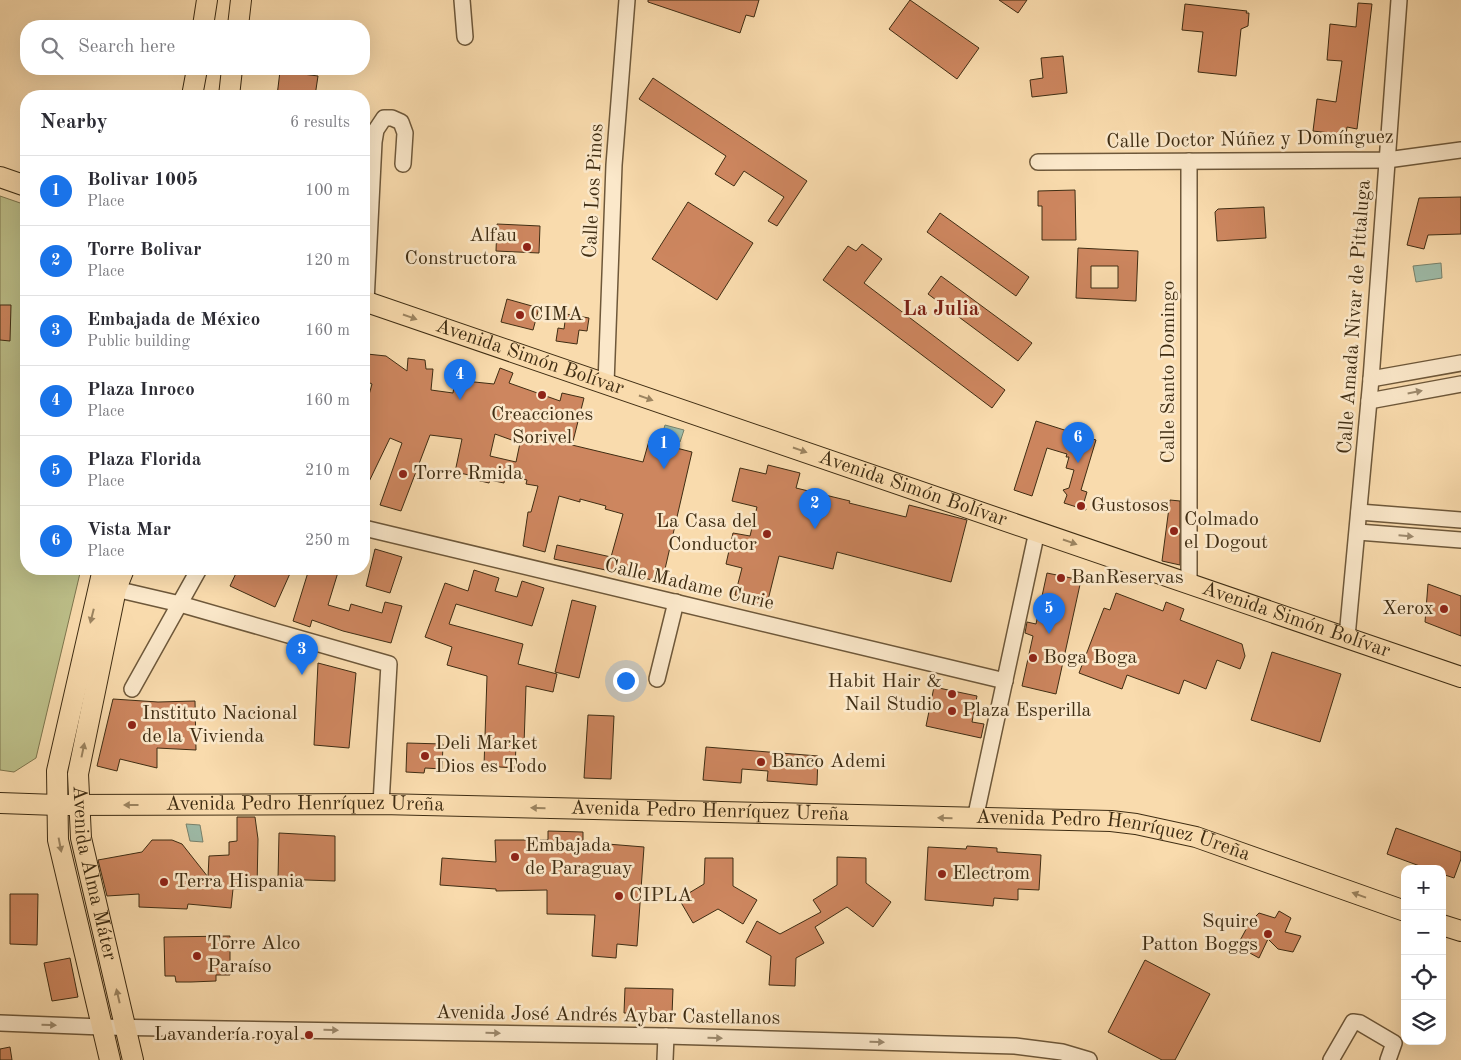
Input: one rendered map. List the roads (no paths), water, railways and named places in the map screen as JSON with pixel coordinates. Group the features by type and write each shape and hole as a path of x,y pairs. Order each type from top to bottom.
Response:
{"main road":[{"path":"204,20 207,0"},
{"path":"239,20 241,0"},
{"path":"193,90 195,75"},
{"path":"229,90 231,75"},
{"path":"0,177 20,184"},
{"name":"Avenida Simón Bolívar","path":"370,304 1189,582 1461,677"},
{"name":"Avenida Alma Máter","path":"106,581 78,774 78,805 81,838 133,1060"},
{"name":"Avenida Alma Máter","path":"106,581 57,771 57,805 58,840 110,1060"},
{"name":"Avenida Pedro Henríquez Ureña","path":"0,803 57,805 381,804 1111,821 1160,828 1196,837 1402,910"},
{"path":"1446,926 1461,932"}],"street":[{"path":"462,0 465,37"},
{"name":"Calle Los Pinos","path":"606,384 614,165 627,0"},
{"name":"Calle Amada Nivar de Pittaluga","path":"1347,637 1371,379 1399,0"},
{"path":"370,213 374,142 376,130 384,118 392,118 401,122 405,133 403,164"},
{"name":"Calle Doctor Núñez y Domínguez","path":"1038,162 1387,160 1461,150"},
{"name":"Calle Santo Domingo","path":"1189,161 1189,582"},
{"path":"1371,379 1461,363"},
{"path":"1369,401 1461,384"},
{"path":"1359,512 1461,520"},
{"name":"Calle Madame Curie","path":"370,529 1005,680"},
{"path":"975,819 1037,531"},
{"path":"1358,532 1461,540"},
{"path":"132,689 196,575"},
{"path":"106,581 389,664 381,804"},
{"path":"657,679 676,602"},
{"path":"1331,1060 1353,1022 1360,1022 1394,1043 1388,1060"},
{"path":"0,1023 102,1027"},
{"name":"Avenida José Andrés Aybar Castellanos","path":"102,1027 666,1036 1015,1046 1062,1052 1089,1060"},
{"path":"665,1060 666,1036"}],"place":[{"name":"Alfau Constructora","path":"527,247"},
{"name":"CIMA","path":"520,315"},
{"name":"Creacciones Sorivel","path":"542,395"},
{"name":"Plaza Inroco","path":"460,400"},
{"name":"Vista Mar","path":"1078,463"},
{"name":"Bolivar 1005","path":"664,469"},
{"name":"Torre Rmida","path":"403,474"},
{"name":"Gustosos","path":"1081,506"},
{"name":"Torre Bolivar","path":"815,529"},
{"name":"Colmado el Dogout","path":"1174,531"},
{"name":"La Casa del Conductor","path":"767,534"},
{"name":"BanReservas","path":"1061,578"},
{"name":"Xerox","path":"1444,609"},
{"name":"Plaza Florida","path":"1049,634"},
{"name":"Boga Boga","path":"1033,658"},
{"name":"Embajada de México","path":"302,675"},
{"name":"Habit Hair & Nail Studio","path":"952,694"},
{"name":"Plaza Esperilla","path":"952,711"},
{"name":"Instituto Nacional de la Vivienda","path":"132,725"},
{"name":"Deli Market Dios es Todo","path":"425,756"},
{"name":"Banco Ademi","path":"761,762"},
{"name":"Embajada de Paraguay","path":"515,857"},
{"name":"Electrom","path":"942,874"},
{"name":"Terra Hispania","path":"164,882"},
{"name":"CIPLA","path":"619,896"},
{"name":"Squire Patton Boggs","path":"1268,934"},
{"name":"Torre Alco Paraíso","path":"197,956"},
{"name":"Lavandería royal","path":"309,1035"}],"district":[{"name":"La Julia","path":"941,309"}]}
